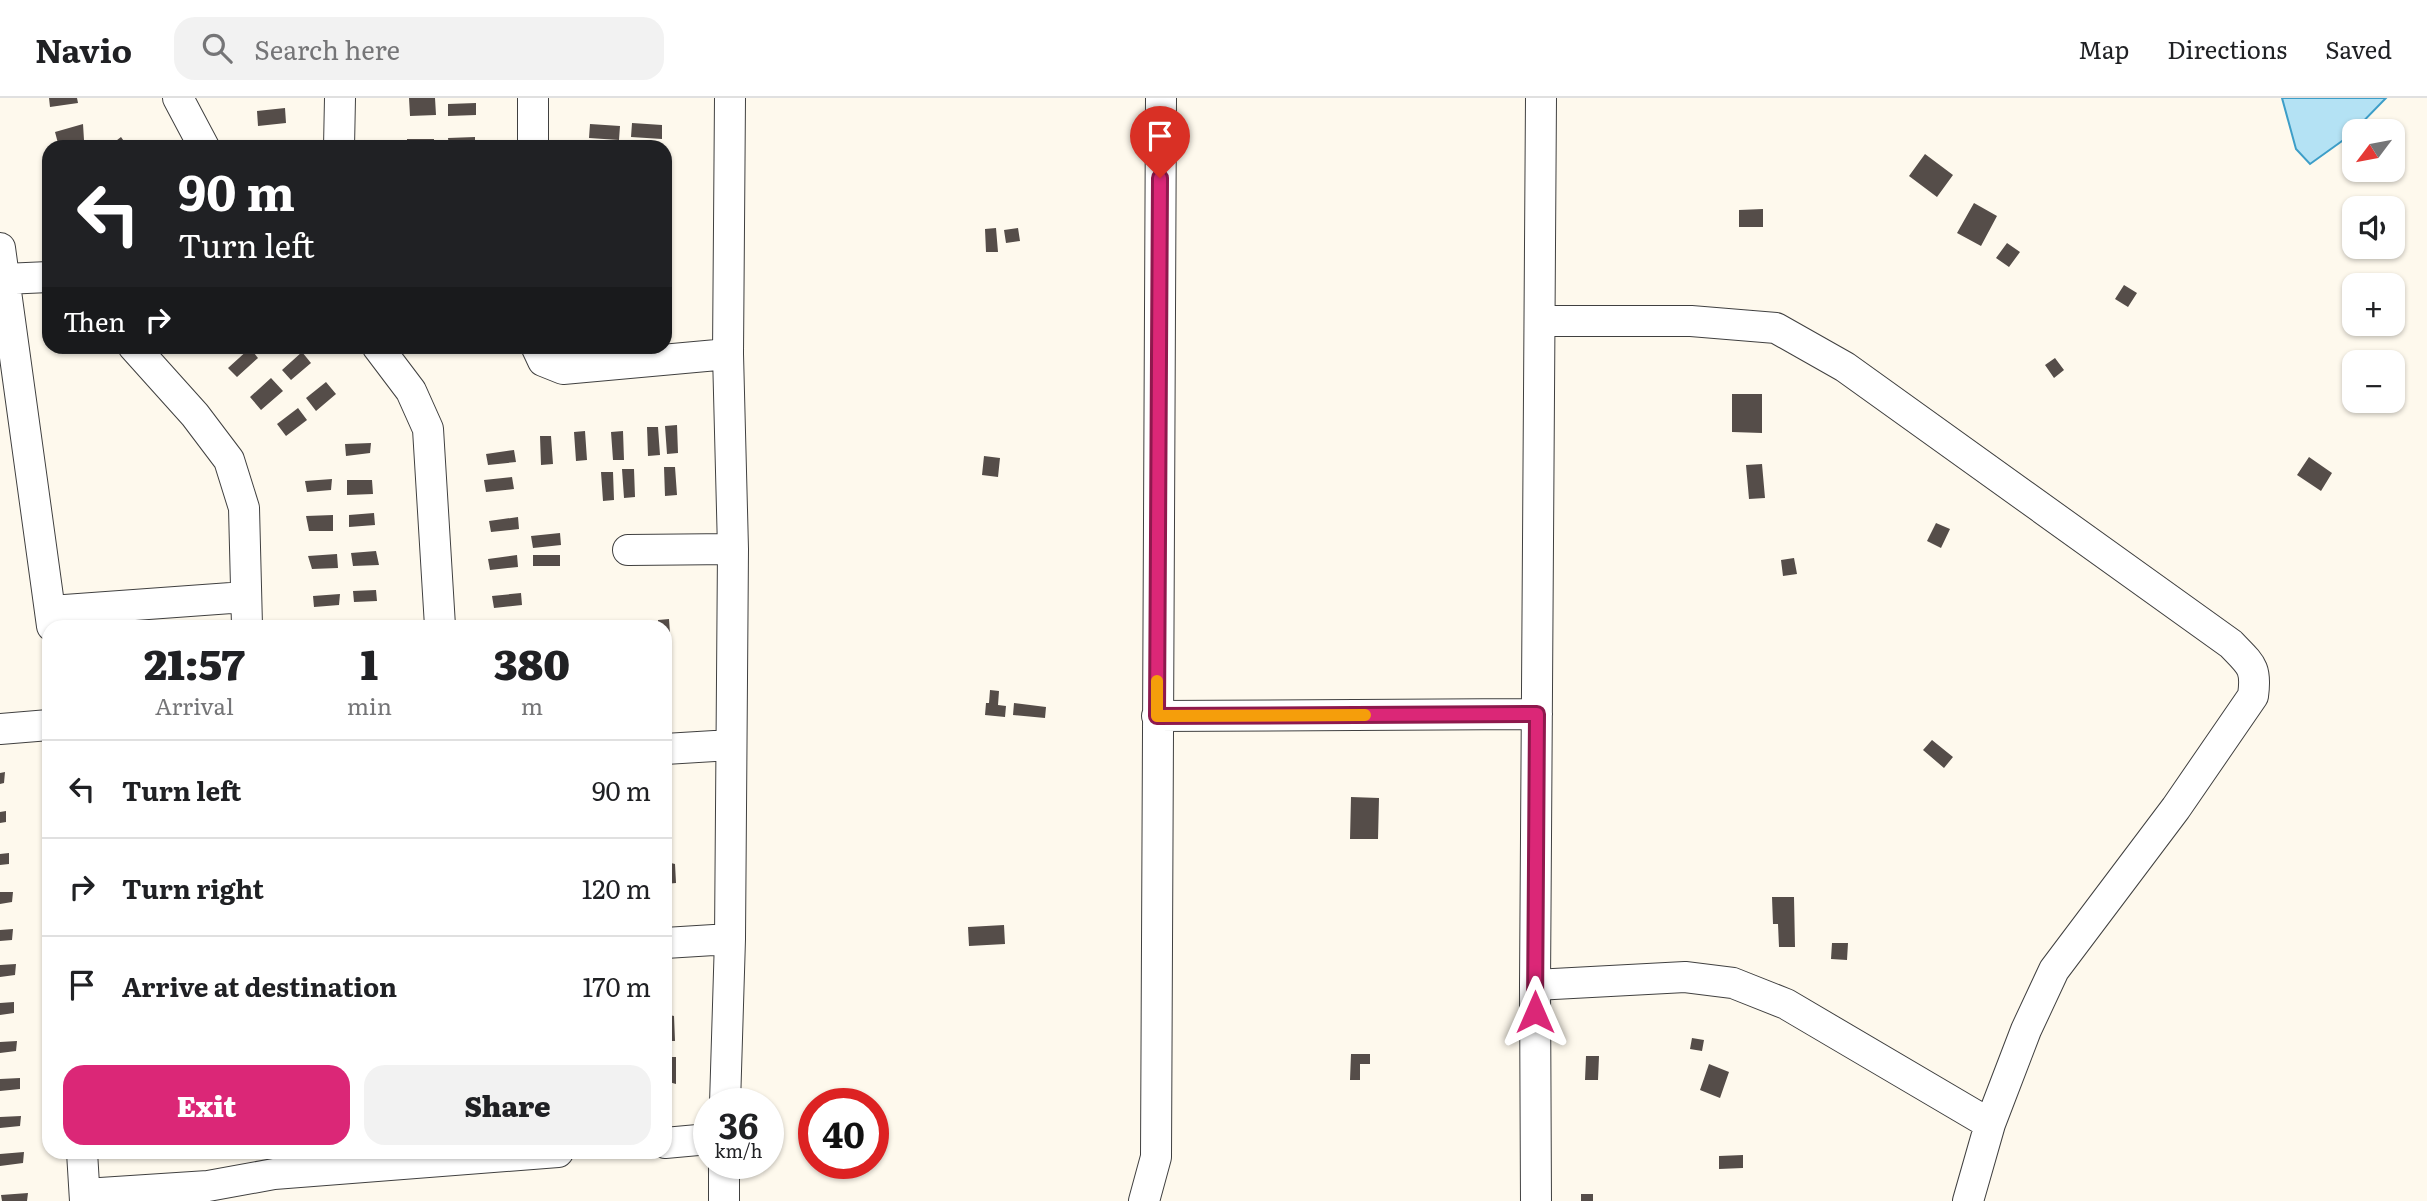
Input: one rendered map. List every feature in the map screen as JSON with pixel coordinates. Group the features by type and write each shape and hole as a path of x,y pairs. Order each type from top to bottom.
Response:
{"street":[{"path":"178,98 200,140"},
{"path":"339,140 340,98"},
{"path":"533,98 533,140"},
{"path":"725,1088 730,939 733,549 728,354 730,98"},
{"path":"1144,1201 1156,1157 1161,98"},
{"path":"1536,1201 1541,98"},
{"path":"0,248 51,619 245,597"},
{"path":"4,279 42,276"},
{"path":"1540,321 1691,321 1776,328 1845,367 2220,636 2247,660 2255,674 2253,696 2176,808 2054,970 2026,1030 1990,1124 1968,1201"},
{"path":"140,354 195,415 229,460 244,508 247,620"},
{"path":"383,354 411,391 428,429 440,620"},
{"path":"540,354 543,361 563,369 728,354"},
{"path":"628,550 733,549"},
{"path":"1157,716 1537,714"},
{"path":"0,729 42,725"},
{"path":"672,749 731,745"},
{"path":"672,943 730,939"},
{"path":"1535,985 1685,977 1733,983 1786,1004 1990,1124"},
{"path":"672,1142 693,1140"},
{"path":"82,1159 85,1198 208,1186 274,1163 377,1159"},
{"path":"724,1179 724,1201"}],"water":[{"path":"2282,98 2386,98 2366,119 2342,119 2342,141 2310,164 2296,149"}],"building":[{"path":"49,98 77,98 78,103 50,107"},
{"path":"409,98 435,98 436,115 410,116"},
{"path":"476,103 476,115 448,116 448,104"},
{"path":"285,108 286,123 258,126 257,111"},
{"path":"632,123 662,125 662,139 631,137"},
{"path":"83,124 84,140 57,140 55,132"},
{"path":"590,124 620,126 619,140 589,138"},
{"path":"475,137 475,140 448,140"},
{"path":"1925,154 1953,175 1937,197 1909,176"},
{"path":"1974,203 1997,216 1981,246 1957,233"},
{"path":"1763,209 1763,227 1739,227 1739,210"},
{"path":"996,228 998,252 986,252 985,229"},
{"path":"1018,228 1020,241 1006,243 1004,230"},
{"path":"2007,243 2020,252 2009,267 1996,258"},
{"path":"2124,285 2137,293 2128,307 2115,299"},
{"path":"243,354 255,354 258,358 237,377 228,368"},
{"path":"300,354 304,354 311,363 291,380 282,370"},
{"path":"2055,358 2064,370 2054,378 2045,365"},
{"path":"271,378 283,391 261,410 250,397"},
{"path":"326,382 336,394 316,411 306,398"},
{"path":"1732,394 1762,394 1762,433 1732,432"},
{"path":"298,408 307,420 286,436 277,424"},
{"path":"677,425 678,453 667,454 665,426"},
{"path":"647,427 658,427 660,455 648,456"},
{"path":"585,431 587,460 576,461 574,432"},
{"path":"623,431 624,460 613,460 611,432"},
{"path":"540,436 551,436 553,464 541,465"},
{"path":"371,443 370,453 346,456 345,444"},
{"path":"514,450 516,462 488,465 486,454"},
{"path":"984,456 1000,458 998,477 982,475"},
{"path":"2309,457 2332,473 2321,491 2297,475"},
{"path":"1762,464 1765,498 1749,499 1746,465"},
{"path":"664,467 675,467 677,495 665,496"},
{"path":"622,469 634,469 635,497 624,498"},
{"path":"601,472 613,472 614,500 603,501"},
{"path":"512,477 514,489 486,492 484,480"},
{"path":"332,479 331,490 307,492 305,481"},
{"path":"347,480 372,480 373,494 347,495"},
{"path":"374,513 375,525 349,527 349,515"},
{"path":"333,515 333,531 309,531 306,516"},
{"path":"518,517 519,529 491,532 489,521"},
{"path":"1936,523 1950,529 1941,548 1927,541"},
{"path":"560,533 561,545 533,548 531,536"},
{"path":"376,551 379,565 353,566 351,553"},
{"path":"337,554 338,568 312,569 308,556"},
{"path":"517,555 518,567 490,570 488,559"},
{"path":"533,555 560,555 560,566 533,566"},
{"path":"1794,558 1797,574 1783,576 1781,560"},
{"path":"376,590 377,601 354,602 353,591"},
{"path":"521,593 522,605 494,608 492,596"},
{"path":"340,594 339,605 314,607 313,596"},
{"path":"990,690 999,691 998,705 1006,706 1005,717 985,715"},
{"path":"1014,703 1046,707 1045,718 1013,715"},
{"path":"1932,740 1953,757 1944,768 1923,750"},
{"path":"5,772 4,783 0,784 0,773"},
{"path":"1351,797 1379,798 1378,839 1350,839"},
{"path":"6,811 6,822 0,823 0,812"},
{"path":"9,853 9,864 0,865 0,854"},
{"path":"672,863 675,864 676,883 672,883"},
{"path":"0,892 13,892 12,902 0,904"},
{"path":"1772,897 1794,897 1795,947 1779,947 1778,924 1773,924"},
{"path":"1004,925 1005,944 969,946 968,927"},
{"path":"13,929 12,940 0,941 0,930"},
{"path":"1832,943 1848,943 1847,960 1831,959"},
{"path":"16,964 15,975 0,977 0,965"},
{"path":"14,1002 14,1013 0,1015 0,1003"},
{"path":"672,1016 674,1016 675,1041 672,1041"},
{"path":"1692,1038 1704,1040 1702,1051 1690,1049"},
{"path":"17,1041 16,1051 0,1053 0,1042"},
{"path":"1351,1054 1370,1054 1370,1064 1360,1064 1360,1080 1350,1080"},
{"path":"1586,1056 1599,1056 1598,1080 1585,1080"},
{"path":"672,1057 676,1057 676,1084 672,1083"},
{"path":"1709,1064 1729,1072 1720,1098 1700,1090"},
{"path":"20,1078 20,1089 0,1091 0,1079"},
{"path":"21,1116 20,1126 0,1128 0,1117"},
{"path":"24,1152 23,1163 0,1166 0,1154"},
{"path":"1743,1155 1743,1168 1719,1169 1719,1156"},
{"path":"28,1193 27,1201 2,1201 1,1195"},
{"path":"1581,1194 1593,1194 1593,1201 1581,1201"}],"slow traffic":[{"path":"1157,681 1157,716 1365,715"}],"route":[{"path":"1160,178 1157,716 1537,714 1535,1012"}]}
